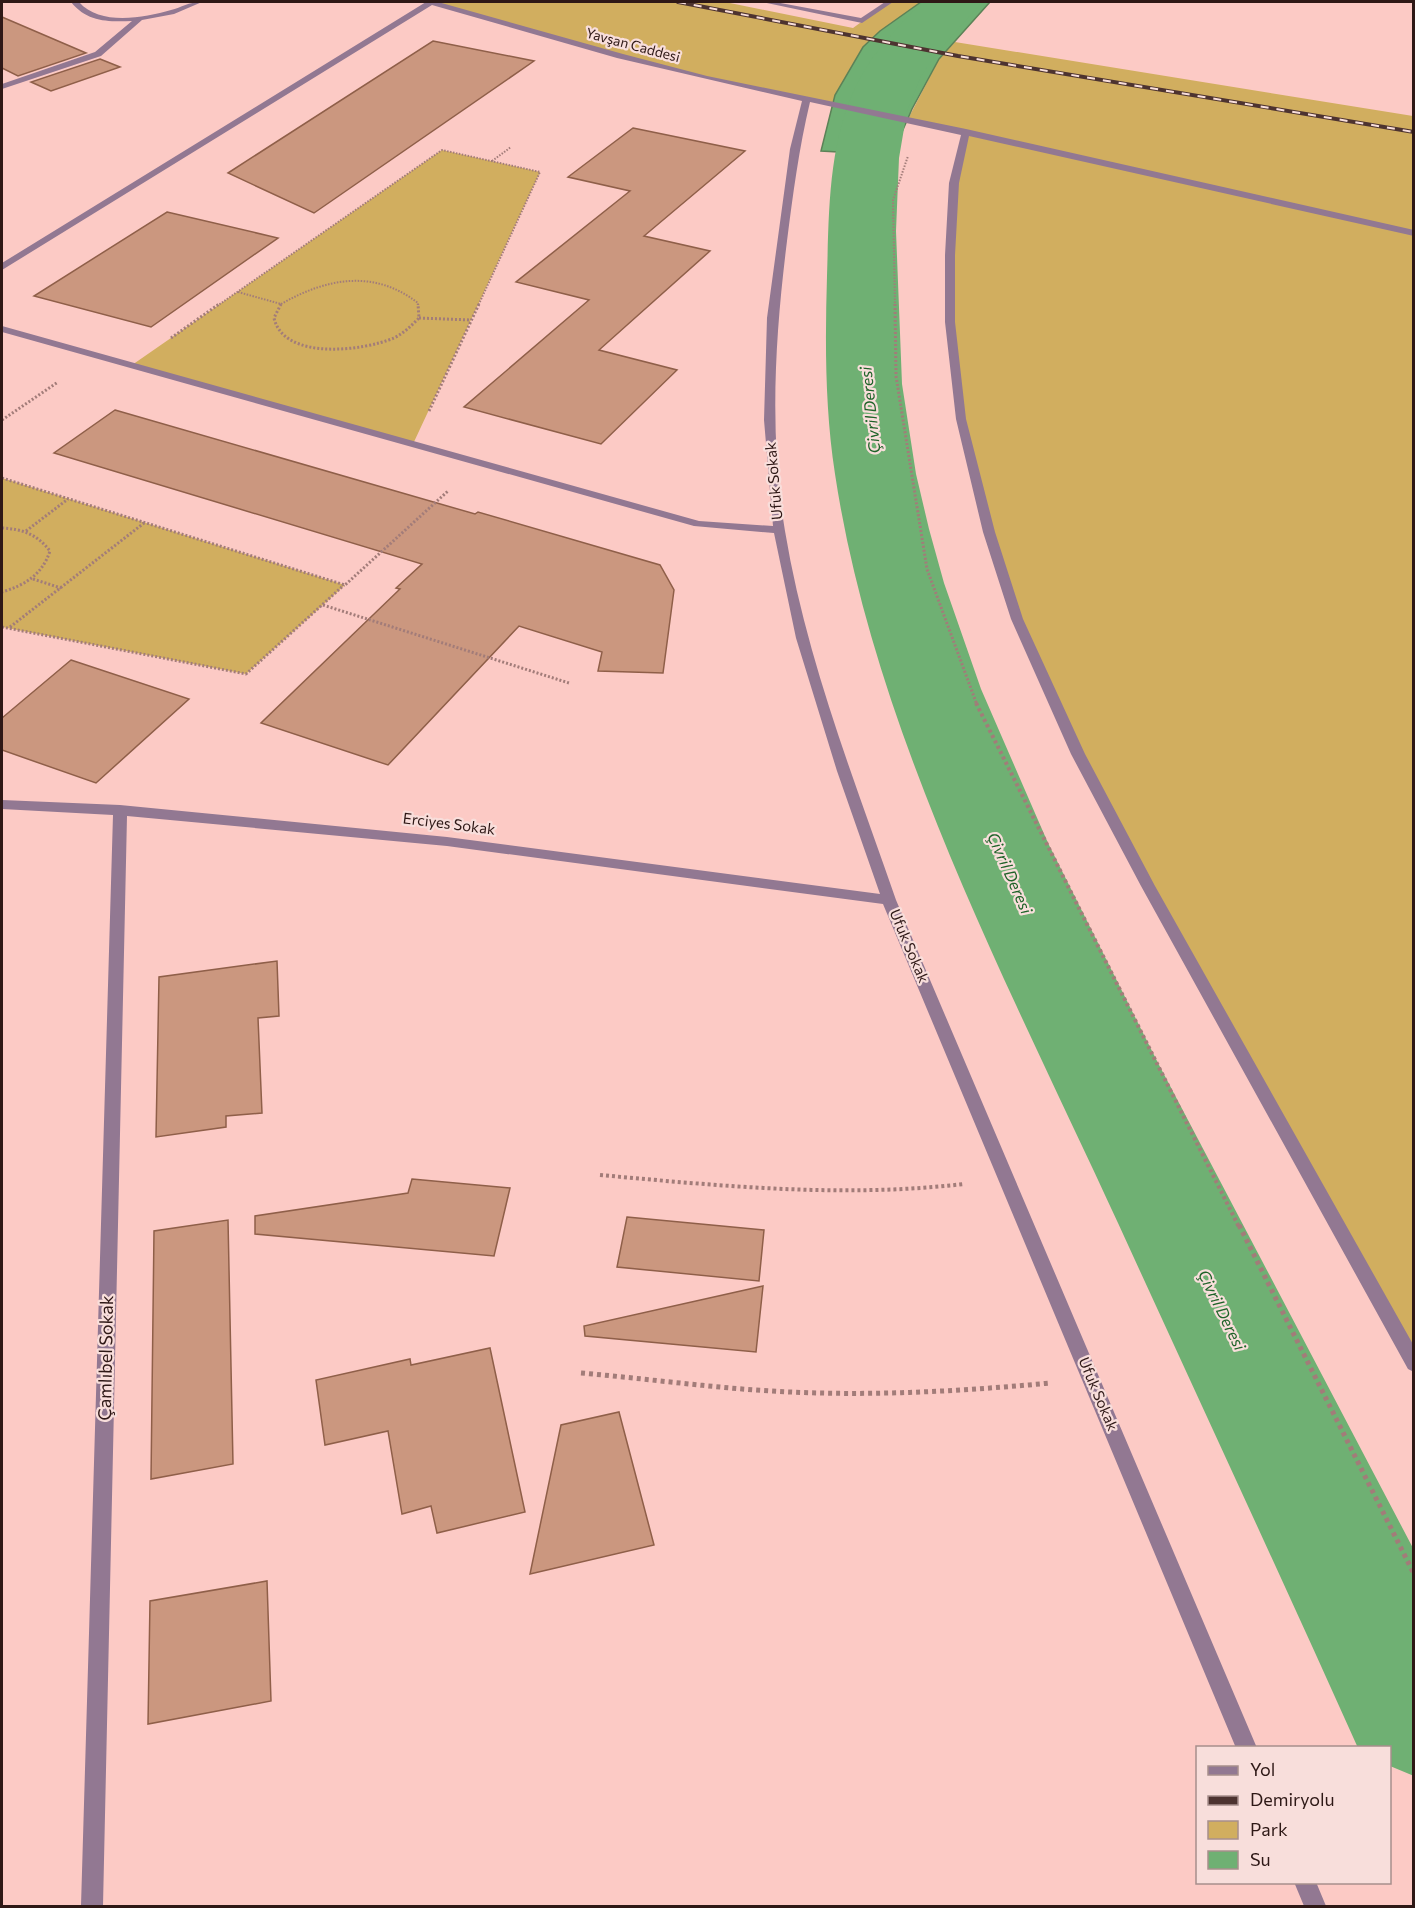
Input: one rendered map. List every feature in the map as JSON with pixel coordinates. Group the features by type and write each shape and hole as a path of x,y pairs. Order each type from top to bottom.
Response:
{"street":[{"path":"75,2 82,10 100,17 140,18 174,12 198,2"},
{"path":"2,267 431,2"},
{"name":"Yavşan Caddesi","path":"431,2 620,56 806,100 966,132 1410,232"},
{"path":"766,2 862,21 889,2"},
{"path":"2,87 98,54 140,18"},
{"name":"Ufuk Sokak","path":"806,100 794,149 772,318 770,420 778,530 802,638 844,771 889,900 1246,1746"},
{"path":"966,132 954,183 950,255 950,321 961,419 989,532 1017,619 1078,754 1148,886 1413,1364"},
{"path":"2,329 698,524 778,530"},
{"name":"Erciyes Sokak","path":"2,804 120,810 377,832 620,861 889,900"},
{"name":"Çamlıbel Sokak","path":"92,1906 120,810"},
{"path":"1306,1884 1315,1906"}],"path":[{"path":"492,161 511,147"},
{"path":"132,365 441,150 540,172 413,444"},
{"path":"909,152 893,200 896,376 925,558 931,580 974,699 1413,1574"},
{"path":"356,280 384,283 406,291 418,303 419,318 406,332 383,343 353,349 322,349 296,343 278,332 274,318 281,304 300,292 326,284 356,280"},
{"path":"238,292 281,304"},
{"path":"419,318 471,320"},
{"path":"2,420 97,356"},
{"path":"2,627 246,674 480,463"},
{"path":"2,478 345,585"},
{"path":"26,531 69,499"},
{"path":"10,627 145,522"},
{"path":"2,528 26,531 42,538 50,551 46,565 33,579 2,592"},
{"path":"33,579 61,588"},
{"path":"322,605 569,683"},
{"path":"600,1175 788,1191 852,1192 916,1190 1006,1177"},
{"path":"580,1373 790,1392 897,1393 986,1390 1091,1377"}],"green space":[{"path":"431,2 725,2 853,28 889,2 921,2 880,31 863,47 831,105 707,78"},
{"path":"955,42 1413,116 1413,1364 1148,886 1017,619 961,419 950,322 954,183 966,133 907,121 939,59"},
{"path":"442,150 540,172 413,444 132,365"},
{"path":"2,478 345,585 246,674 2,627"}],"water":[{"path":"921,2 990,2 939,59 912,109 892,155 821,151 835,95 863,47 880,31"}],"building":[{"path":"2,17 86,53 18,76 2,68"},
{"path":"433,41 534,61 314,213 228,173"},
{"path":"100,59 120,67 51,91 31,82"},
{"path":"633,128 745,151 644,236 710,251 599,350 677,370 601,444 464,407 589,300 516,282 630,191 568,177"},
{"path":"167,212 278,238 151,327 34,296"},
{"path":"115,410 660,565 674,590 663,673 598,671 602,652 519,626 388,765 261,723 400,589 396,588 422,564 54,453"},
{"path":"71,660 189,699 96,783 2,750 2,718"},
{"path":"277,961 279,1016 258,1018 262,1113 226,1116 226,1127 156,1137 159,977"},
{"path":"412,1179 510,1188 494,1256 255,1234 255,1216 408,1193"},
{"path":"627,1217 764,1230 759,1281 617,1267"},
{"path":"228,1220 233,1464 151,1479 154,1231"},
{"path":"763,1286 756,1352 585,1336 584,1326"},
{"path":"490,1348 525,1512 437,1533 431,1506 402,1514 388,1431 325,1445 316,1380 410,1359 411,1365"},
{"path":"619,1412 654,1545 530,1574 561,1425"},
{"path":"267,1581 271,1701 148,1724 150,1601"}],"waterway":[{"name":"Çivril Deresi","path":"954,2 907,53 891,76 877,111 871,134 864,182 862,315 865,402 875,474 900,583 954,741 1017,887 1058,976 1414,1703"}],"railway":[{"path":"678,2 958,56 1414,132"}]}
